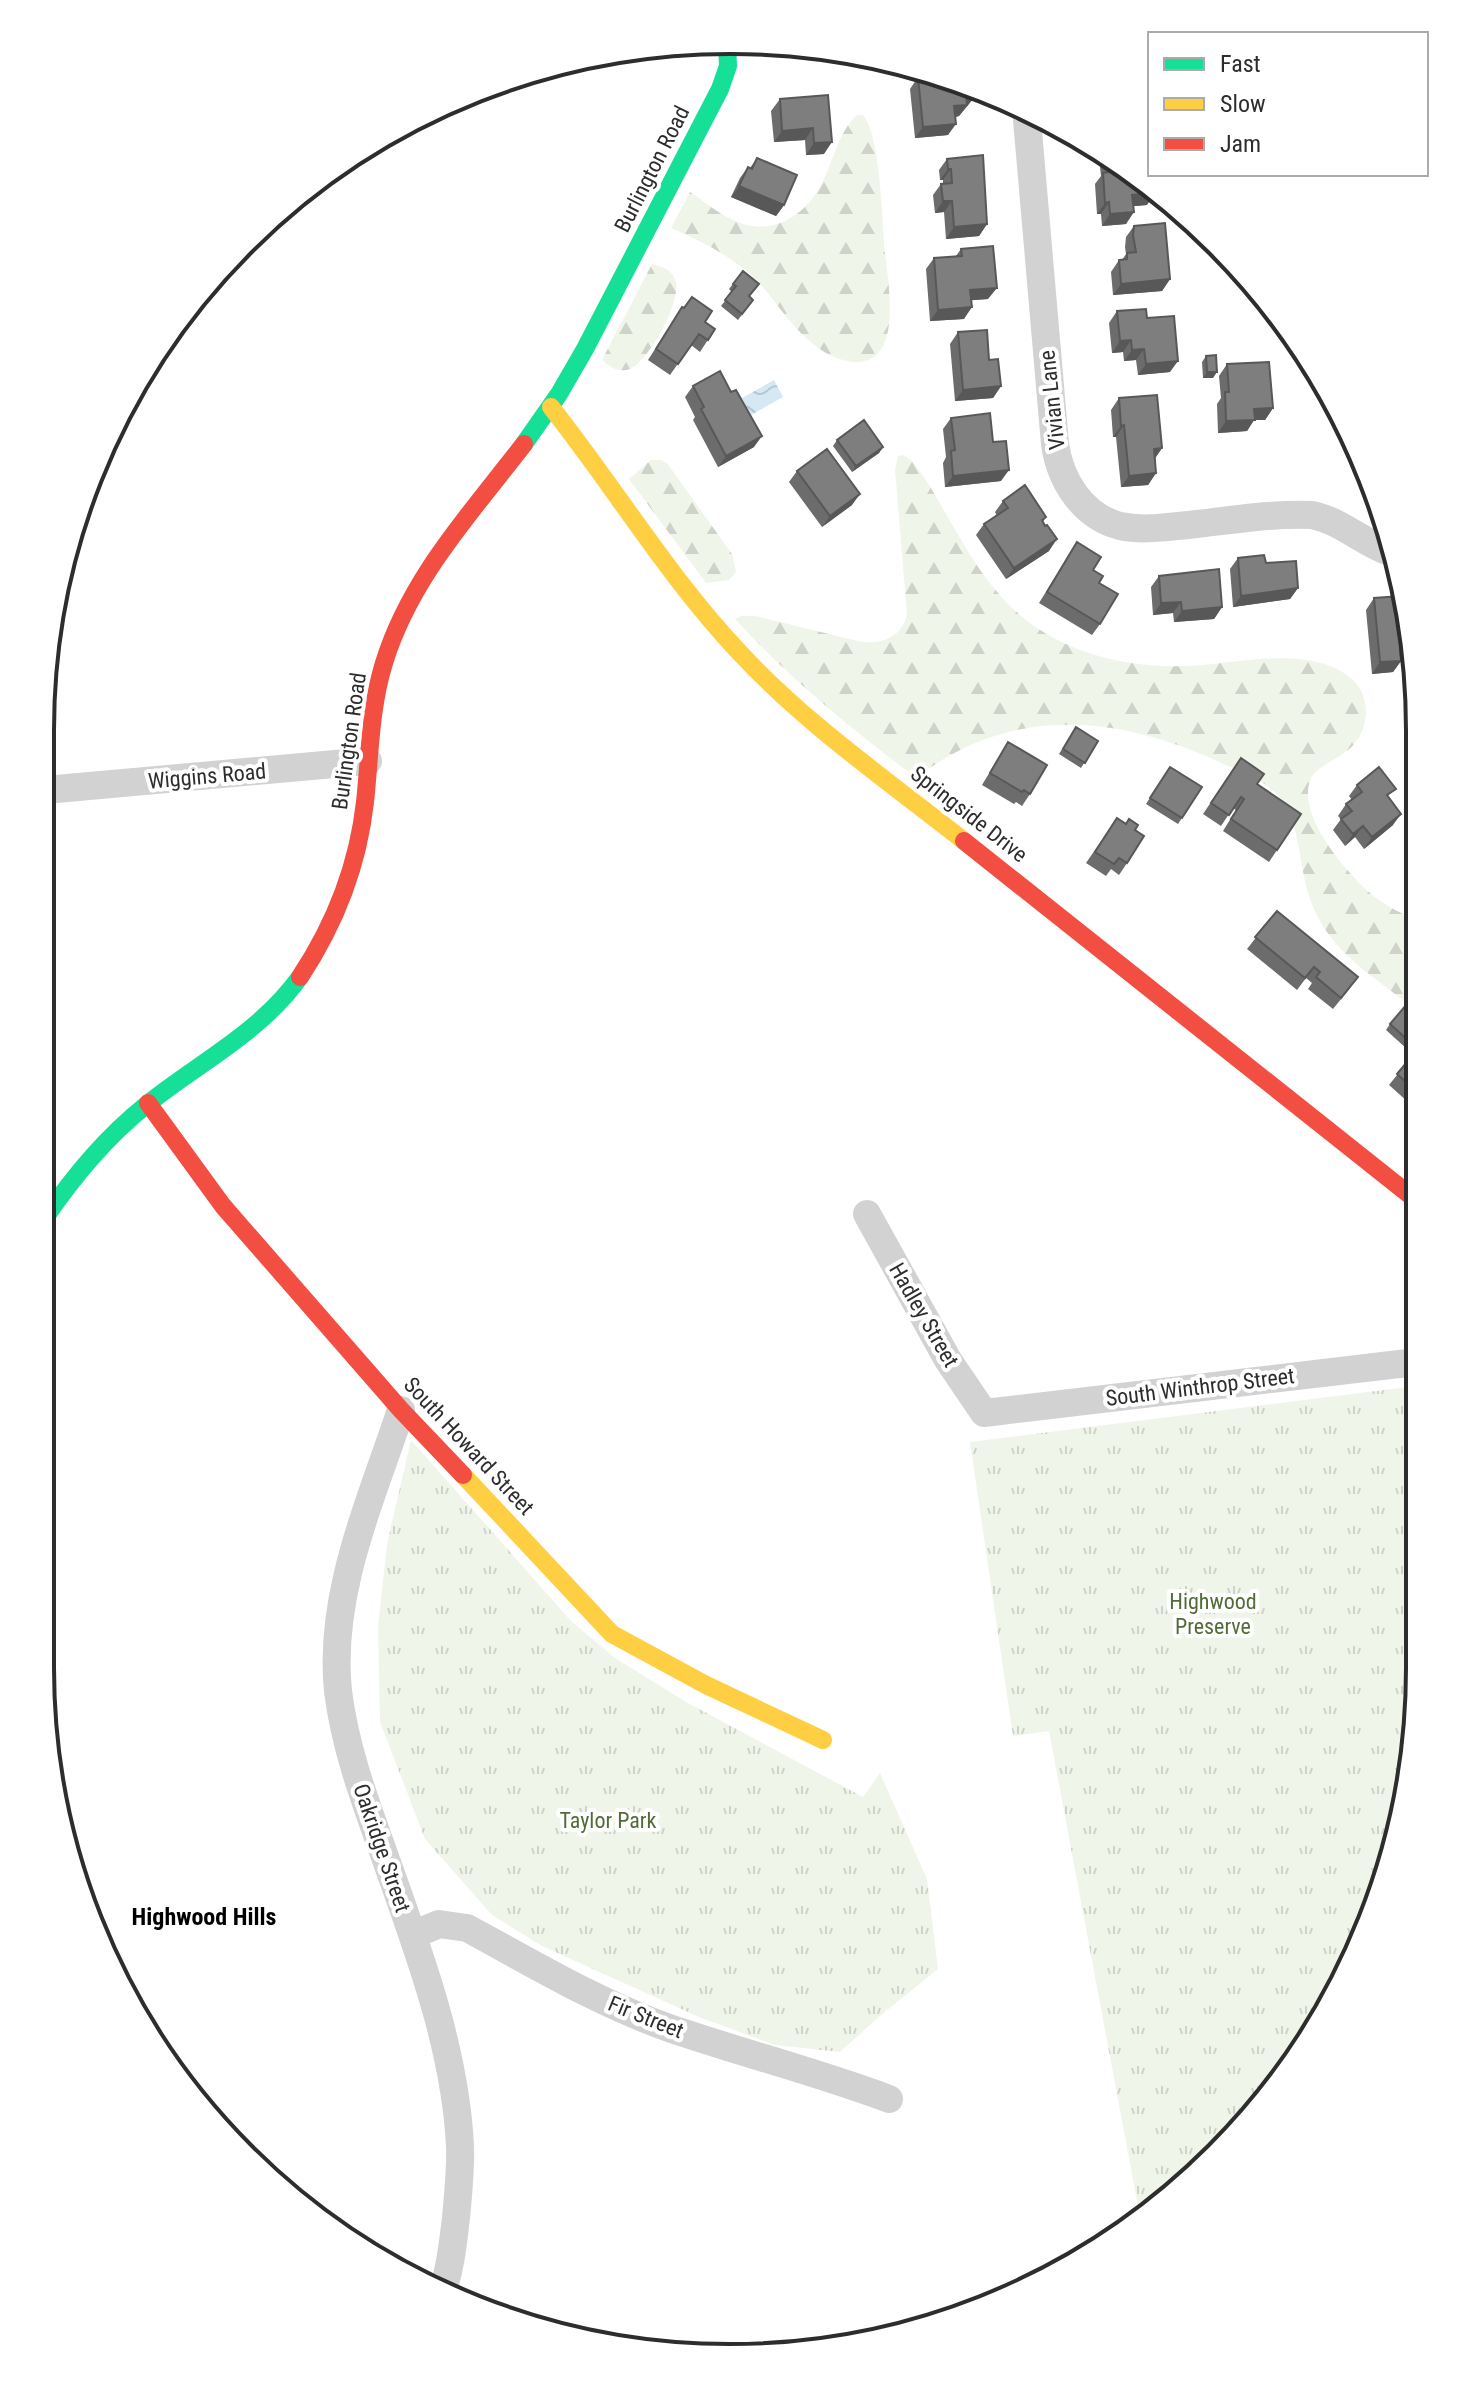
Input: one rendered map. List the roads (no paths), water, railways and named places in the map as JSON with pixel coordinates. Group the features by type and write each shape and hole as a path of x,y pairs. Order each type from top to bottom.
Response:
{"street":[{"name":"Burlington Road","path":"54,1204 106,1139 148,1103 216,1058 255,1027 296,982 322,940 344,894 360,836 376,692 388,652 410,600 448,538 551,407 583,354 720,89 728,66 727,54"},
{"name":"Vivian Lane","path":"1027,123 1056,452 1063,476 1076,496 1106,521 1136,528 1312,515 1334,521 1381,549"},
{"name":"Springside Drive","path":"551,407 719,629 785,697 1406,1192"},
{"name":"Wiggins Road","path":"54,789 368,761"},
{"name":"South Howard Street","path":"148,1103 223,1206 401,1410 612,1634 706,1685 823,1740"},
{"name":"Hadley Street","path":"867,1214 948,1360 984,1413"},
{"name":"South Winthrop Street","path":"984,1413 1406,1363"},
{"name":"Oakridge Street","path":"401,1410 346,1577 337,1647 338,1690 346,1740 358,1782 413,1935 441,2026 457,2106 459,2189 445,2281"},
{"name":"Fir Street","path":"413,1935 439,1924 467,1928 616,2007 655,2023 889,2099"}],"water":[{"path":"774,380 783,397 751,415 742,398"}],"district":[{"name":"Highwood Hills","path":"204,1917"}],"park label":[{"name":"Highwood Preserve","path":"1213,1614"},
{"name":"Taylor Park","path":"608,1820"}]}
